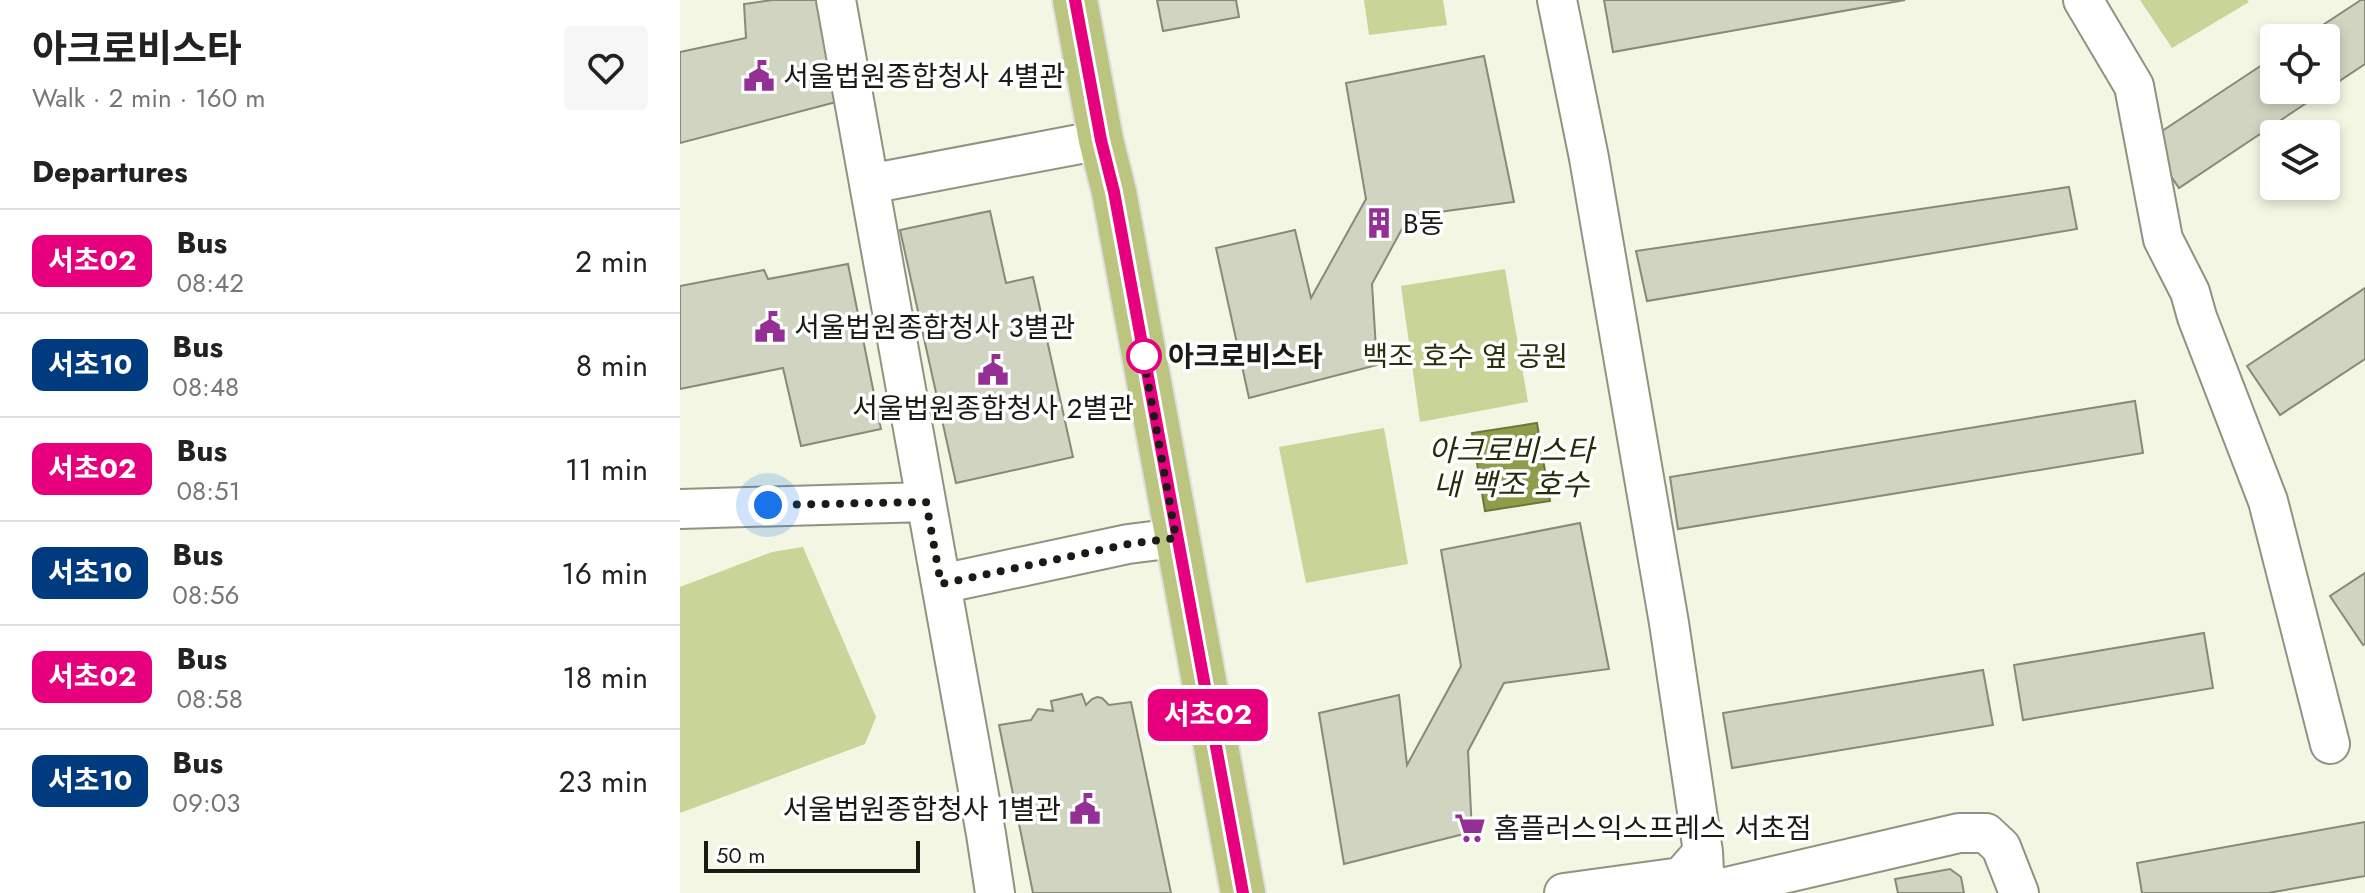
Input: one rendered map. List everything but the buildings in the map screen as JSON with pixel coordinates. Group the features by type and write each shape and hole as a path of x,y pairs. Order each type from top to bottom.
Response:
{"main road":[{"path":"1075,0 1114,192 1243,893"}],"street":[{"path":"836,0 995,893"},
{"path":"1557,0 1589,158 1672,638 1703,852 1705,892 1959,833 1986,833 2001,847 2019,893"},
{"path":"2083,0 2134,86 2163,239 2190,292 2268,501 2330,744"},
{"path":"869,184 1101,140"},
{"path":"680,509 926,502"},
{"path":"941,584 1128,544 1176,538"},
{"path":"1564,893 1681,877 1703,852"}],"green space":[{"path":"1364,0 1443,0 1447,25 1369,35"},
{"path":"2140,0 2247,0 2249,2 2172,48"},
{"name":"백조 호수 옆 공원","path":"1505,269 1528,402 1420,422 1401,286"},
{"path":"1384,428 1408,564 1306,583 1279,447"},
{"path":"803,547 876,717 865,744 680,813 680,587 772,552"}],"water":[{"name":"아크로비스타 내 백조 호수","path":"1537,423 1550,501 1485,511 1472,433"}],"bus line":[{"name":"서초02","path":"1075,0 1114,192 1243,893"}],"place":[{"name":"서울법원종합청사 4별관","path":"759,76"},
{"name":"B동","path":"1379,223"},
{"name":"서울법원종합청사 3별관","path":"770,327"},
{"name":"아크로비스타","path":"1144,356"},
{"name":"서울법원종합청사 2별관","path":"993,370"},
{"name":"서울법원종합청사 1별관","path":"1085,809"},
{"name":"홈플러스익스프레스 서초점","path":"1470,828"}],"route":[{"path":"768,505 926,502 941,584 1128,544 1176,538 1142,349 1144,356"}]}
